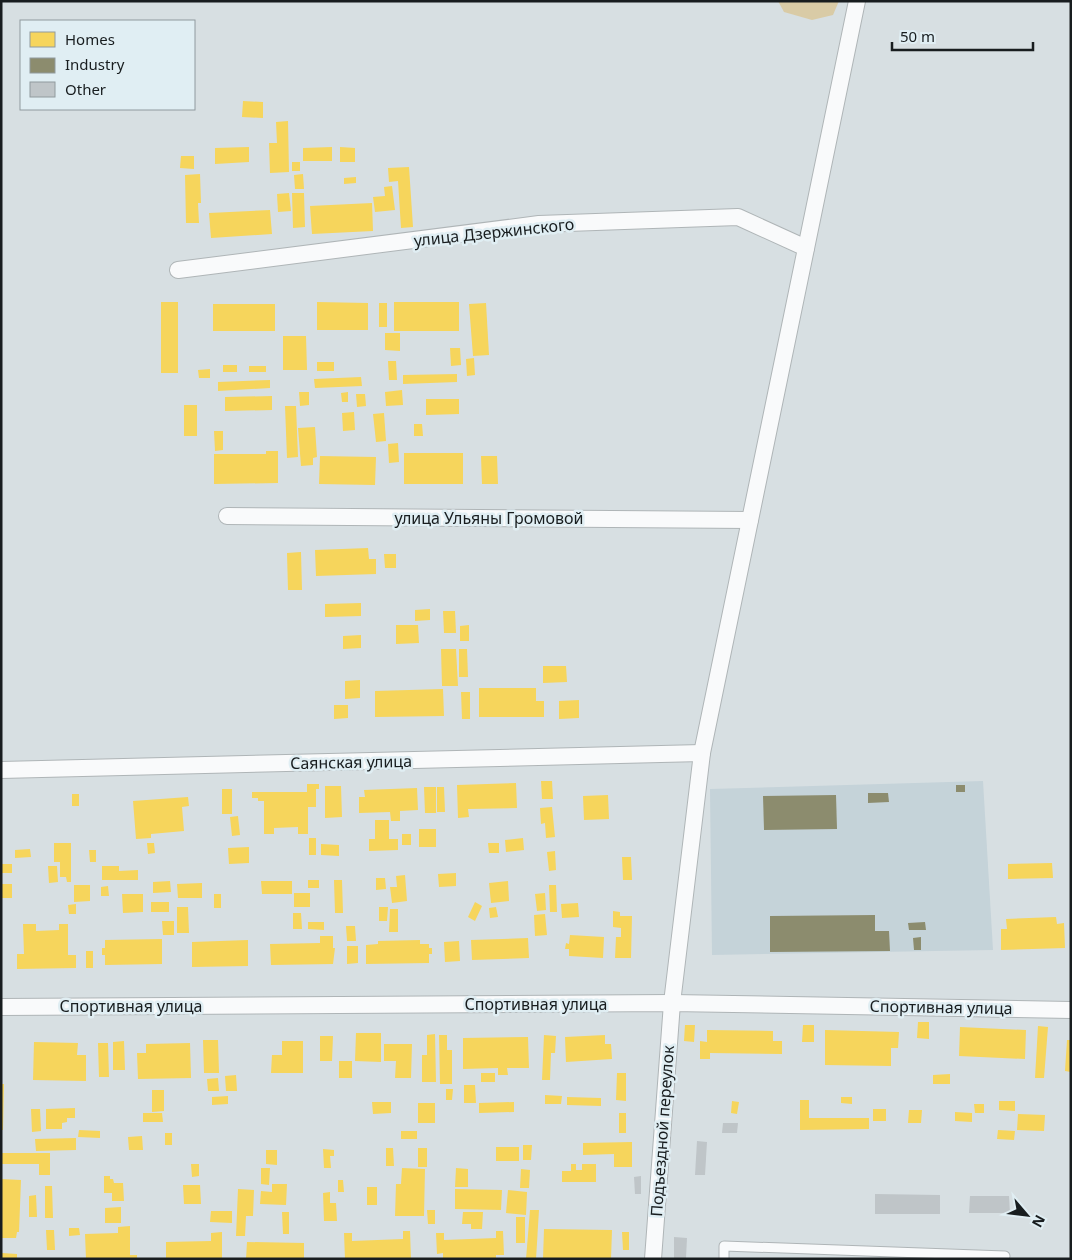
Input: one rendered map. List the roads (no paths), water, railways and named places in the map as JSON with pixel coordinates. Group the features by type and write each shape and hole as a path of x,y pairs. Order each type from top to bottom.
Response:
{"street":[{"name":"Подъездной переулок","path":"653,1259 672,1003 702,753 857,1"},
{"name":"улица Дзержинского","path":"178,270 539,224 738,218 806,248"},
{"name":"улица Ульяны Громовой","path":"227,516 750,520"},
{"name":"Саянская улица","path":"1,770 702,753"},
{"name":"Спортивная улица","path":"1,1007 672,1003 1071,1010"}],"lane":[{"path":"724,1259 724,1246 1004,1256 1004,1259"}]}
